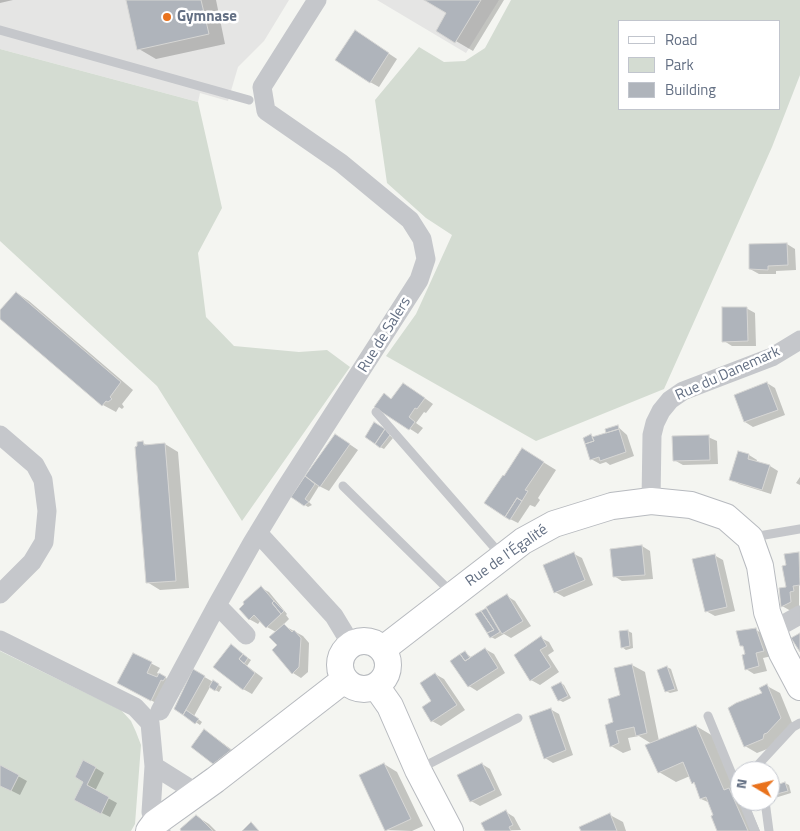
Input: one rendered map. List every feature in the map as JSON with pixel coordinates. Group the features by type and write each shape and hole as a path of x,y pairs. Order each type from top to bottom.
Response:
{"street":[{"name":"Rue de Salers","path":"155,717 258,533 419,280 426,259 422,240 410,220 341,163 266,111 262,87 317,0"},
{"name":"Rue du Danemark","path":"651,502 652,435 661,411 670,400 683,390 772,357 800,340"},
{"path":"0,435 35,465 43,480 47,511 44,542 32,562 0,594"},
{"name":"Rue de l'Égalité","path":"383,650 523,541 554,524 612,506 651,502 691,505 726,517 750,538 760,566 767,612 773,630 782,653 800,687"},
{"path":"258,533 334,616 351,644"},
{"path":"217,605 246,635"},
{"path":"773,630 800,615"},
{"path":"0,640 155,717 151,812 155,828 197,793 344,680"},
{"path":"369,641 377,644 383,650 387,658 388,670 384,680 369,689 358,689 344,680 340,670 340,659 351,644 369,641"},
{"path":"376,686 390,706 418,770 450,831"},
{"path":"154,766 197,793"}],"lane":[{"path":"0,30 249,100"},
{"path":"376,412 502,557"},
{"path":"343,486 453,594"},
{"path":"750,538 800,529"},
{"path":"708,716 730,770"},
{"path":"418,770 518,718"},
{"path":"762,761 800,723"},
{"path":"747,811 755,831"},
{"path":"766,811 769,831"}],"shaded area":[{"path":"0,0 289,0 264,41 238,67 228,101 200,93 198,102 0,49"},
{"path":"377,0 499,0 466,53"}],"green space":[{"path":"511,0 800,0 800,75 772,147 664,389 536,441 386,356 416,314 452,235 426,218 387,183 375,100 419,47 444,62 465,61 485,48"},
{"path":"0,49 198,102 222,208 198,253 206,317 234,346 299,352 327,350 350,367 242,521 157,386 0,241"},
{"path":"0,651 121,710 131,721 141,745 135,824 131,831 0,831"}],"building":[{"name":"Gymnase","path":"126,0 201,0 209,34 137,50"},
{"path":"424,0 481,0 455,43 436,31 446,13"},
{"path":"355,30 389,53 370,83 335,60"},
{"path":"787,243 788,265 768,266 768,270 749,269 749,244"},
{"path":"16,292 121,382 110,397 112,399 108,402 106,401 102,406 0,319 0,310"},
{"path":"722,307 747,307 748,341 722,342"},
{"path":"767,382 778,410 744,422 734,395"},
{"path":"403,383 425,398 409,417 415,422 409,430 374,407 384,393 391,399"},
{"path":"374,422 385,429 375,444 365,437"},
{"path":"618,425 619,429 606,433 605,429"},
{"path":"385,429 390,435 380,448 375,444"},
{"path":"619,429 626,452 600,461 599,457 590,460 585,444 594,441 592,437"},
{"path":"335,434 350,444 320,487 305,476"},
{"path":"591,434 594,441 585,444 583,438"},
{"path":"709,435 710,460 673,461 672,436"},
{"path":"143,441 144,445 165,443 176,581 146,583 135,447 137,442"},
{"path":"522,448 544,462 525,490 528,491 522,501 517,498 505,517 484,503"},
{"path":"738,451 749,454 748,459 770,465 762,490 729,480"},
{"path":"305,476 315,484 305,499 309,502 304,506 291,497"},
{"path":"517,498 522,501 510,520 505,517"},
{"path":"642,545 645,575 613,577 610,549"},
{"path":"574,552 585,580 554,593 543,565"},
{"path":"799,552 800,585 793,586 794,591 790,592 791,602 781,607 779,588 786,587 782,566 786,565 784,554"},
{"path":"715,554 727,607 705,612 692,559"},
{"path":"261,586 274,601 272,603 281,614 266,628 254,615 249,620 239,609 244,604 243,602"},
{"path":"507,594 523,621 502,634 486,607"},
{"path":"274,601 284,611 281,614 272,603"},
{"path":"486,608 500,632 490,638 487,633 494,630 481,611"},
{"path":"481,611 494,630 487,633 475,614"},
{"path":"284,624 292,632 294,630 301,638 299,667 292,674 272,650 277,645 269,637"},
{"path":"756,628 764,651 756,653 759,666 745,670 742,655 745,654 743,646 740,646 736,631"},
{"path":"628,630 630,646 621,648 619,631"},
{"path":"800,633 800,652 791,638"},
{"path":"541,636 547,646 540,650 551,667 530,681 514,655"},
{"path":"231,644 243,654 239,659 255,673 243,690 213,667"},
{"path":"485,648 498,668 468,687 450,661 460,654 465,661"},
{"path":"465,651 470,658 465,661 460,654"},
{"path":"133,653 152,662 147,673 157,677 159,673 166,677 163,681 161,680 151,701 117,683"},
{"path":"243,654 248,658 244,664 239,659"},
{"path":"632,664 647,733 636,736 634,727 616,731 619,743 610,747 605,725 613,722 608,699 620,695 614,668"},
{"path":"667,666 675,689 665,692 657,670"},
{"path":"193,669 205,676 183,715 174,709"},
{"path":"435,673 457,705 431,722 422,707 431,701 420,683"},
{"path":"213,680 219,684 215,691 209,687"},
{"path":"561,682 568,696 558,701 551,687"},
{"path":"767,684 781,718 764,734 763,739 744,747 728,708 762,693 759,688"},
{"path":"551,708 566,750 544,759 529,716"},
{"path":"186,710 199,719 195,724 183,715"},
{"path":"696,725 724,790 729,788 730,790 730,811 739,811 748,831 717,831 706,797 700,799 694,782 692,784 683,762 658,773 645,745"},
{"path":"204,729 231,750 213,764 191,747"},
{"path":"83,760 96,767 87,785 109,797 101,814 74,800 83,782 75,777"},
{"path":"384,763 411,819 385,831 359,775"},
{"path":"482,763 495,790 470,802 457,775"},
{"path":"0,765 19,775 11,791 0,786"},
{"path":"785,782 788,791 780,793 780,784"},
{"path":"506,810 513,825 509,827 511,831 485,831 481,823"},
{"path":"610,813 617,831 581,831 579,827"},
{"path":"196,815 213,831 181,831 180,829"},
{"path":"251,822 259,831 242,831"}],"place":[{"name":"Gymnase","path":"167,17"}]}
